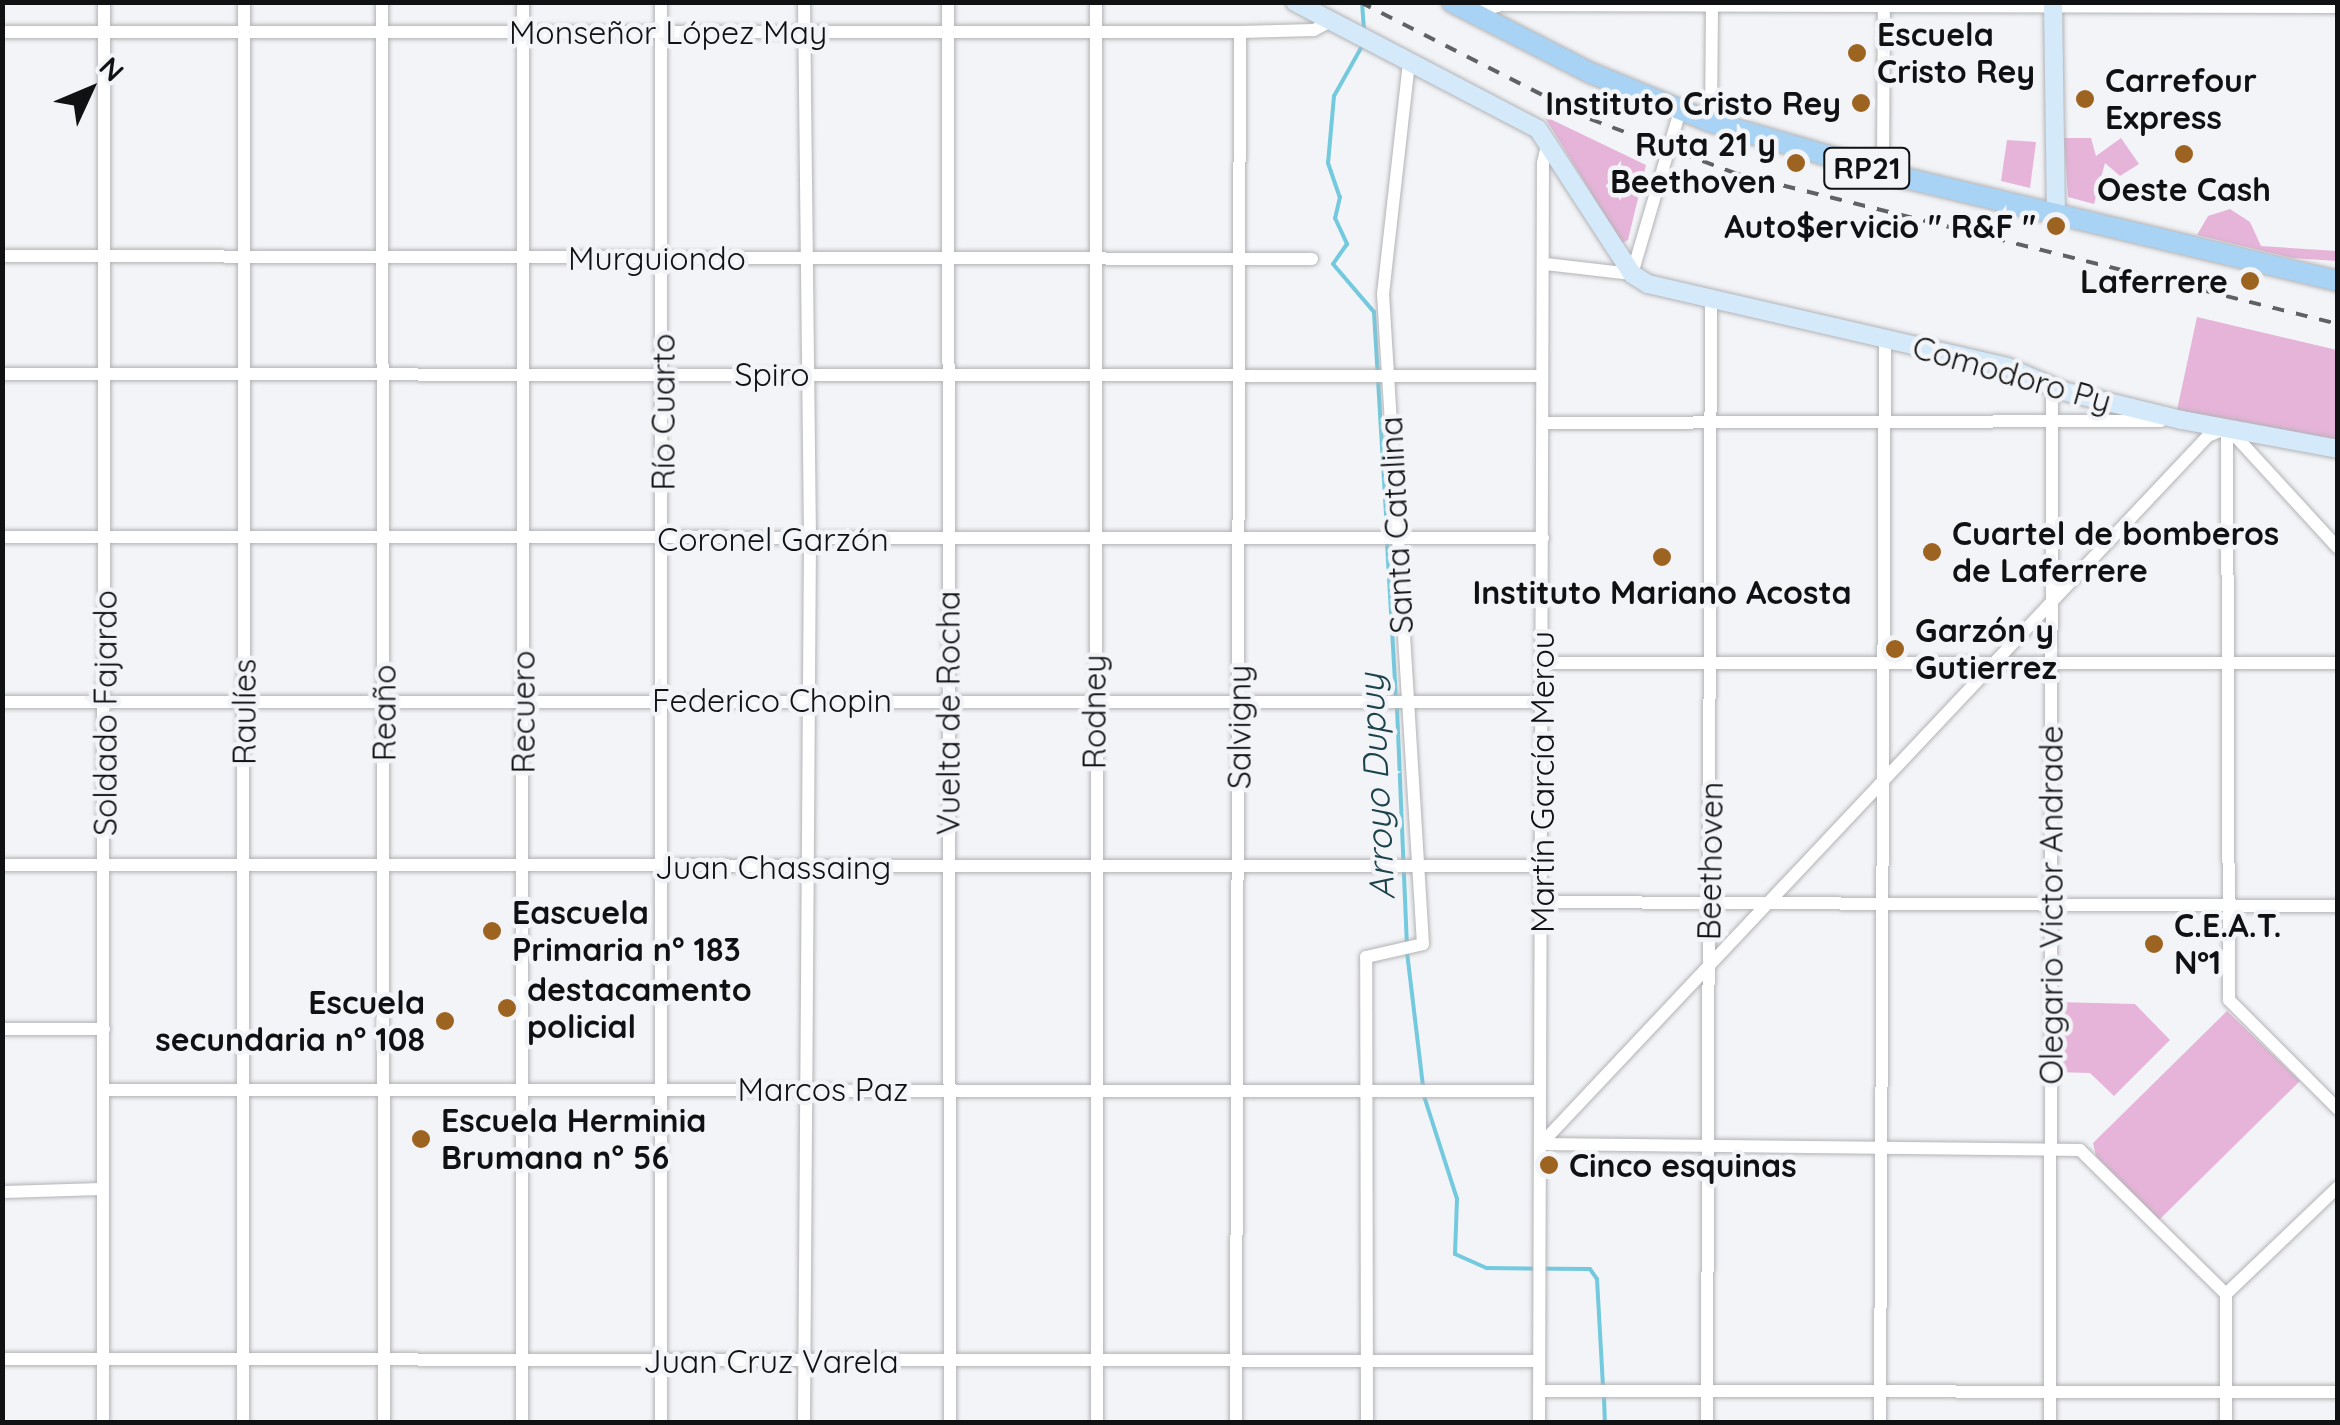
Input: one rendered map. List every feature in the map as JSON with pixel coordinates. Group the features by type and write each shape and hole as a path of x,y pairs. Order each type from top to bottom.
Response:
{"main road":[{"path":"1295,2 1529,123 1548,142 1632,274"},
{"name":"RP21","path":"1452,2 1680,111 1711,122 1884,172 2338,281"},
{"path":"2052,4 2056,214"},
{"name":"Comodoro Py","path":"1632,274 1711,298 2006,366 2052,387 2182,420 2338,449"}],"street":[{"name":"Soldado Fajardo","path":"103,1422 104,2"},
{"name":"Raulíes","path":"243,1422 244,2"},
{"name":"Reaño","path":"382,2 384,1422"},
{"name":"Recuero","path":"522,1422 523,2"},
{"name":"Río Cuarto","path":"661,2 661,1422"},
{"path":"804,2 810,538 804,1422"},
{"name":"Vuelta de Rocha","path":"948,2 952,259 947,699 952,1090 950,1422"},
{"name":"Rodney","path":"1096,2 1097,1422"},
{"path":"1474,13 1486,6 1544,4 2338,7"},
{"path":"1711,122 1712,4"},
{"path":"1884,5 1884,172"},
{"name":"Monseñor López May","path":"2,32 1240,32 1314,30 1331,21"},
{"name":"Salvigny","path":"1236,1422 1240,32"},
{"name":"Santa Catalina","path":"1367,1422 1370,1092 1366,957 1423,944 1385,376 1383,285 1410,62"},
{"path":"1632,274 1680,111"},
{"name":"Martín García Merou","path":"1539,1422 1544,423 1541,376 1548,142"},
{"name":"Murguiondo","path":"2,256 1312,259"},
{"name":"Comodoro Py","path":"1545,264 1632,274"},
{"name":"Beethoven","path":"1707,1422 1711,298"},
{"path":"1880,1422 1885,339"},
{"name":"Spiro","path":"2,374 1541,376"},
{"name":"Olegario Victor Andrade","path":"2050,1422 2052,387"},
{"path":"1544,423 2182,420"},
{"path":"2227,428 2338,548"},
{"path":"1541,1144 2208,436 2227,428"},
{"path":"2227,428 2230,1000 2338,1109"},
{"name":"Coronel Garzón","path":"2,537 1543,538"},
{"path":"1542,663 2338,663"},
{"name":"Federico Chopin","path":"2,702 1542,702"},
{"name":"Juan Chassaing","path":"2,865 1542,866"},
{"path":"1543,902 2338,906"},
{"path":"2,1029 104,1029"},
{"name":"Marcos Paz","path":"106,1090 384,1094 806,1089 1540,1091"},
{"path":"1541,1144 2080,1150 2226,1294 2226,1422"},
{"path":"2226,1294 2338,1187"},
{"path":"2,1192 103,1189"},
{"name":"Juan Cruz Varela","path":"2,1359 1539,1361"},
{"path":"1540,1391 2338,1392"}],"shaded area":[{"path":"1544,116 1646,165 1628,240 1622,243"},
{"path":"2064,138 2091,138 2096,156 2121,138 2139,164 2120,176 2105,163 2094,204 2068,197"},
{"path":"2007,140 2036,142 2030,188 2001,181"},
{"path":"2230,209 2250,222 2261,246 2337,251 2337,261 2292,258 2197,235 2208,216"},
{"path":"2197,317 2337,350 2337,445 2177,410"},
{"path":"2056,1002 2135,1004 2170,1040 2114,1096 2090,1073 2055,1072"},
{"path":"2227,1011 2300,1081 2159,1220 2096,1156 2093,1143"}],"waterway":[{"name":"Arroyo Dupuy","path":"1362,2 1364,28"},
{"name":"Arroyo Dupuy","path":"1361,48 1334,96 1328,163 1340,197 1335,218 1347,244 1333,264 1374,312 1387,534"},
{"name":"Arroyo Dupuy","path":"1387,543 1396,698"},
{"name":"Arroyo Dupuy","path":"1397,708 1407,943"},
{"name":"Arroyo Dupuy","path":"1407,952 1423,1087"},
{"name":"Arroyo Dupuy","path":"1424,1096 1457,1199 1455,1254 1487,1268 1590,1269 1597,1279 1603,1387"},
{"name":"Arroyo Dupuy","path":"1604,1397 1605,1422"}],"railway":[{"path":"1360,2 1590,119 1737,174 2338,324"}],"place":[{"name":"Escuela Cristo Rey","path":"1857,53"},
{"name":"Carrefour Express","path":"2085,99"},
{"name":"Instituto Cristo Rey","path":"1861,103"},
{"name":"Oeste Cash","path":"2184,154"},
{"name":"Ruta 21 y Beethoven","path":"1796,163"},
{"name":"Auto$ervicio '' R&F ''","path":"2056,226"},
{"name":"Laferrere","path":"2250,281"},
{"name":"Cuartel de bomberos de Laferrere","path":"1932,552"},
{"name":"Instituto Mariano Acosta","path":"1662,557"},
{"name":"Garzón y Gutierrez","path":"1895,649"},
{"name":"Eascuela Primaria n° 183","path":"492,931"},
{"name":"C.E.A.T. Nº1","path":"2154,944"},
{"name":"destacamento policial","path":"507,1008"},
{"name":"Escuela secundaria n° 108","path":"445,1021"},
{"name":"Escuela Herminia Brumana n° 56","path":"421,1139"},
{"name":"Cinco esquinas","path":"1549,1165"}]}
